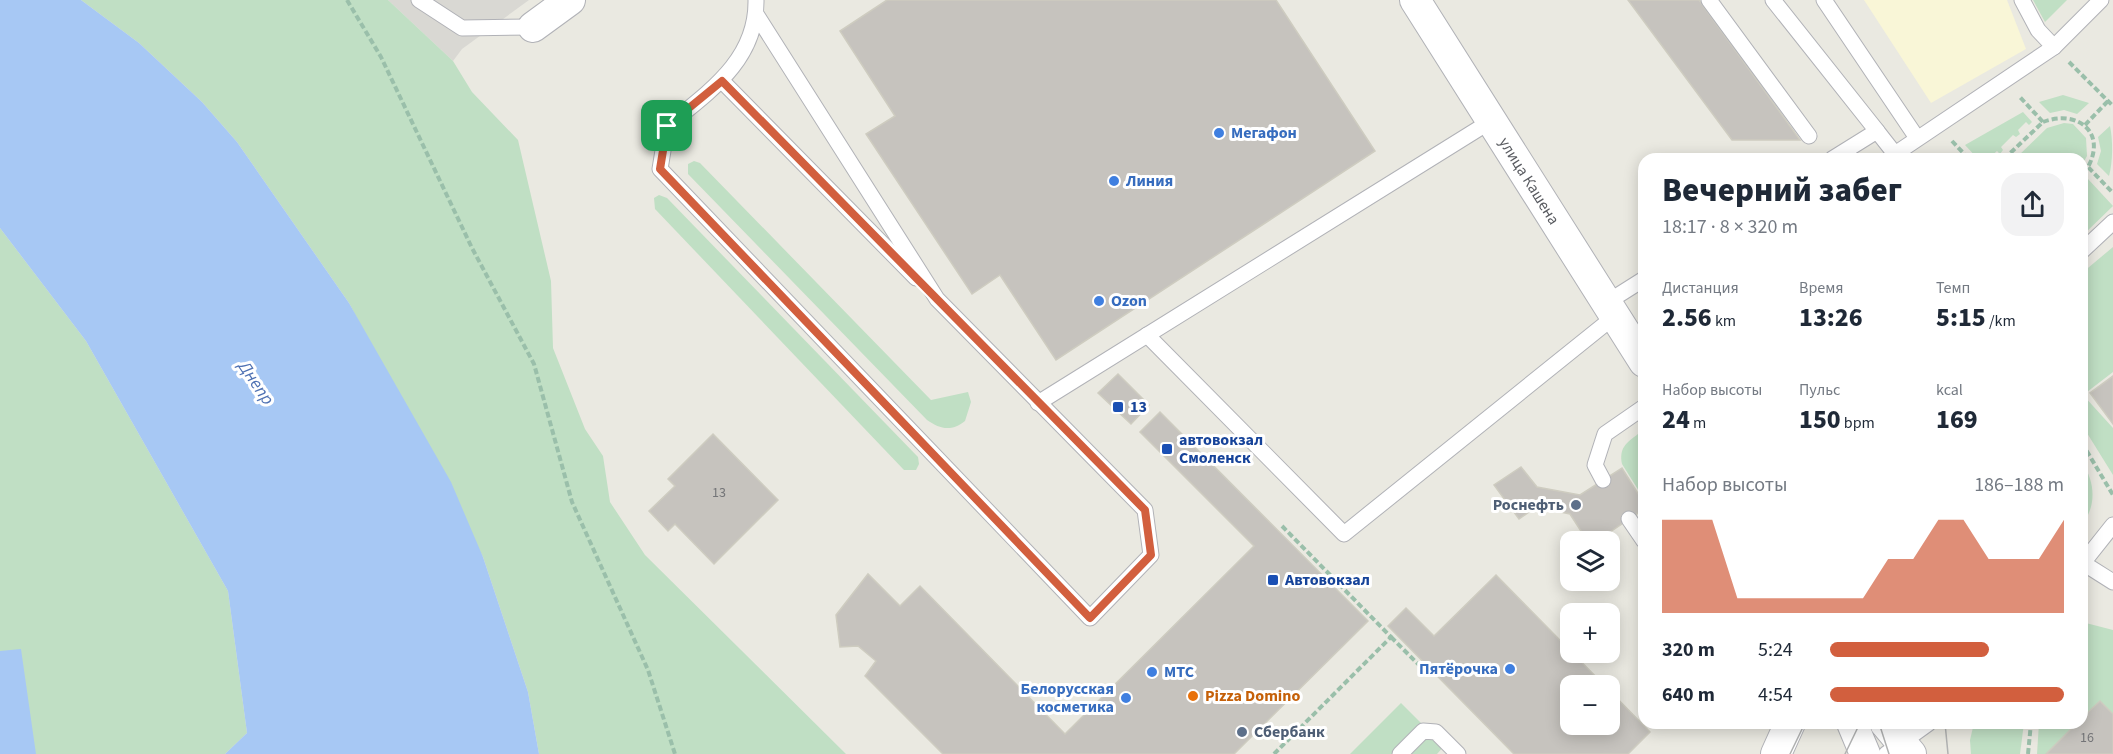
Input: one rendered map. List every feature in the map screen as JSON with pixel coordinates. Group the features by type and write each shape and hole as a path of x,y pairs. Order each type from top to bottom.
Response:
{"street":[{"path":"533,27 570,0"},
{"name":"улица Кашена","path":"1415,0 1638,352"},
{"path":"1776,754 1787,729"},
{"path":"1855,729 1866,754"},
{"path":"1866,754 1873,736 1872,729"}],"lane":[{"path":"419,0 462,28 533,27"},
{"path":"1709,0 1809,136"},
{"path":"1773,0 1895,153"},
{"path":"1824,0 1917,138"},
{"path":"2022,0 2038,30 2054,47"},
{"path":"1902,153 1917,138 2054,47 2101,0"},
{"path":"722,81 1145,510 1151,555 1090,618 660,169 667,126 722,81 743,54 756,7"},
{"path":"756,7 936,299"},
{"path":"1038,403 1491,121"},
{"path":"1841,153 1877,130"},
{"path":"2088,245 2113,222"},
{"path":"1147,335 1344,534 1638,284"},
{"path":"1603,480 1595,465 1605,434 1638,411"},
{"path":"1629,519 1638,532"},
{"path":"2088,556 2113,525"},
{"path":"2088,567 2113,582"},
{"path":"1896,743 1919,729"},
{"path":"1400,754 1423,731 1436,732 1458,754"}],"path":[{"path":"347,0 381,57 472,248 534,364 573,502 648,670 675,754"},
{"path":"2054,47 2113,106"},
{"path":"2004,81 2043,122"},
{"path":"2085,125 2108,101"},
{"path":"2010,153 2043,122 2065,116 2076,119 2085,125 2095,146 2094,158 2088,167 2113,193"},
{"path":"2088,453 2113,495"},
{"path":"1282,526 1424,670"},
{"path":"1274,754 1391,637"},
{"path":"2028,754 2030,729"}],"shaded area":[{"path":"388,0 529,0 462,49 453,61"},
{"path":"1864,0 2007,0 2026,49 1931,103"}],"green space":[{"path":"81,0 388,0 453,61 472,92 518,140 551,281 553,348 585,429 603,456 610,502 645,555 846,754 539,754 528,692 483,557 349,303 237,142 202,102 139,43"},
{"path":"2033,0 2067,0 2045,22"},
{"path":"2063,95 2089,103 2077,114 2064,110 2050,113 2039,102"},
{"path":"2023,112 2032,122 2029,125 2026,122 2018,130 2020,134 2016,137 2013,135 2001,147 2003,150 2001,153 1997,151 1995,153 1972,153 1965,145"},
{"path":"2064,123 2073,124 2086,138 2087,153 2021,153 2047,128"},
{"path":"2110,126 2112,151 2109,176 2097,164 2101,151 2098,137"},
{"path":"694,161 700,163 931,400 968,392 971,402 965,421 955,427 946,428 927,420 688,174 688,164"},
{"path":"2088,179 2113,206 2088,230"},
{"path":"659,195 667,198 918,457 919,464 916,470 904,470 655,209 654,198"},
{"path":"0,228 86,341 228,591 247,733 225,754 0,754"},
{"path":"2113,247 2113,372 2088,391 2088,268"},
{"path":"2088,400 2113,428 2113,475 2088,435"},
{"path":"1638,434 1638,489 1622,464 1621,458 1624,446"},
{"path":"2088,474 2092,485 2088,515"},
{"path":"2088,624 2113,630 2113,714 2072,754 2037,754 2039,729 2088,729"},
{"path":"1401,703 1444,746 1437,754 1350,754"},
{"path":"1973,729 2023,729 2020,754 1971,754 1970,740"}],"water":[{"name":"Днепр","path":"0,0 81,0 139,43 202,102 237,142 349,303 451,482 483,557 528,692 539,754 225,754 247,733 228,591 86,341 0,228"},
{"path":"21,649 36,754 0,754 0,651"}],"building":[{"name":"Линия","path":"887,0 1276,0 1375,151 1056,360 1000,275 972,294 866,134 895,116 840,31"},
{"path":"1628,0 1699,0 1800,140 1732,140"},
{"path":"1118,374 1149,405 1131,424 1098,393"},
{"path":"2113,376 2113,424 2090,393"},
{"name":"Автовокзал","path":"1160,412 1368,621 1234,754 943,754 865,676 876,661 858,646 840,647 836,615 868,574 900,606 920,586 1065,734 1254,546 1140,432"},
{"path":"713,434 778,500 714,564 675,524 668,531 649,511 675,486 668,479"},
{"name":"Роснефть","path":"1521,467 1537,487 1580,495 1622,468 1638,493 1638,513 1611,531 1581,531 1570,514 1536,507 1519,519 1494,485"},
{"name":"Пятёрочка","path":"1496,575 1560,640 1560,663 1582,663 1594,675 1560,675 1560,735 1620,735 1620,701 1638,720 1638,729 1647,729 1650,732 1628,754 1514,754 1388,626 1406,608 1434,636"},
{"path":"2100,701 2113,714 2113,754 2046,754 2071,729 2088,729 2088,712"}],"tram line":[{"path":"1790,754 1802,729"},
{"path":"1845,754 1857,729"},
{"path":"1881,729 1889,754"},
{"path":"1946,729 1948,754"}],"place":[{"name":"Мегафон","path":"1219,133"},
{"name":"Линия","path":"1114,181"},
{"name":"Ozon","path":"1099,301"},
{"name":"13","path":"1118,407"},
{"name":"автовокзал Смоленск","path":"1167,449"},
{"name":"Роснефть","path":"1576,505"},
{"name":"Автовокзал","path":"1273,580"},
{"name":"Пятёрочка","path":"1510,669"},
{"name":"МТС","path":"1152,672"},
{"name":"Pizza Domino","path":"1193,696"},
{"name":"Белорусская косметика","path":"1126,698"},
{"name":"Сбербанк","path":"1242,732"}],"route":[{"path":"722,81 1145,510 1151,555 1090,618 660,169 667,126 722,81"}]}
